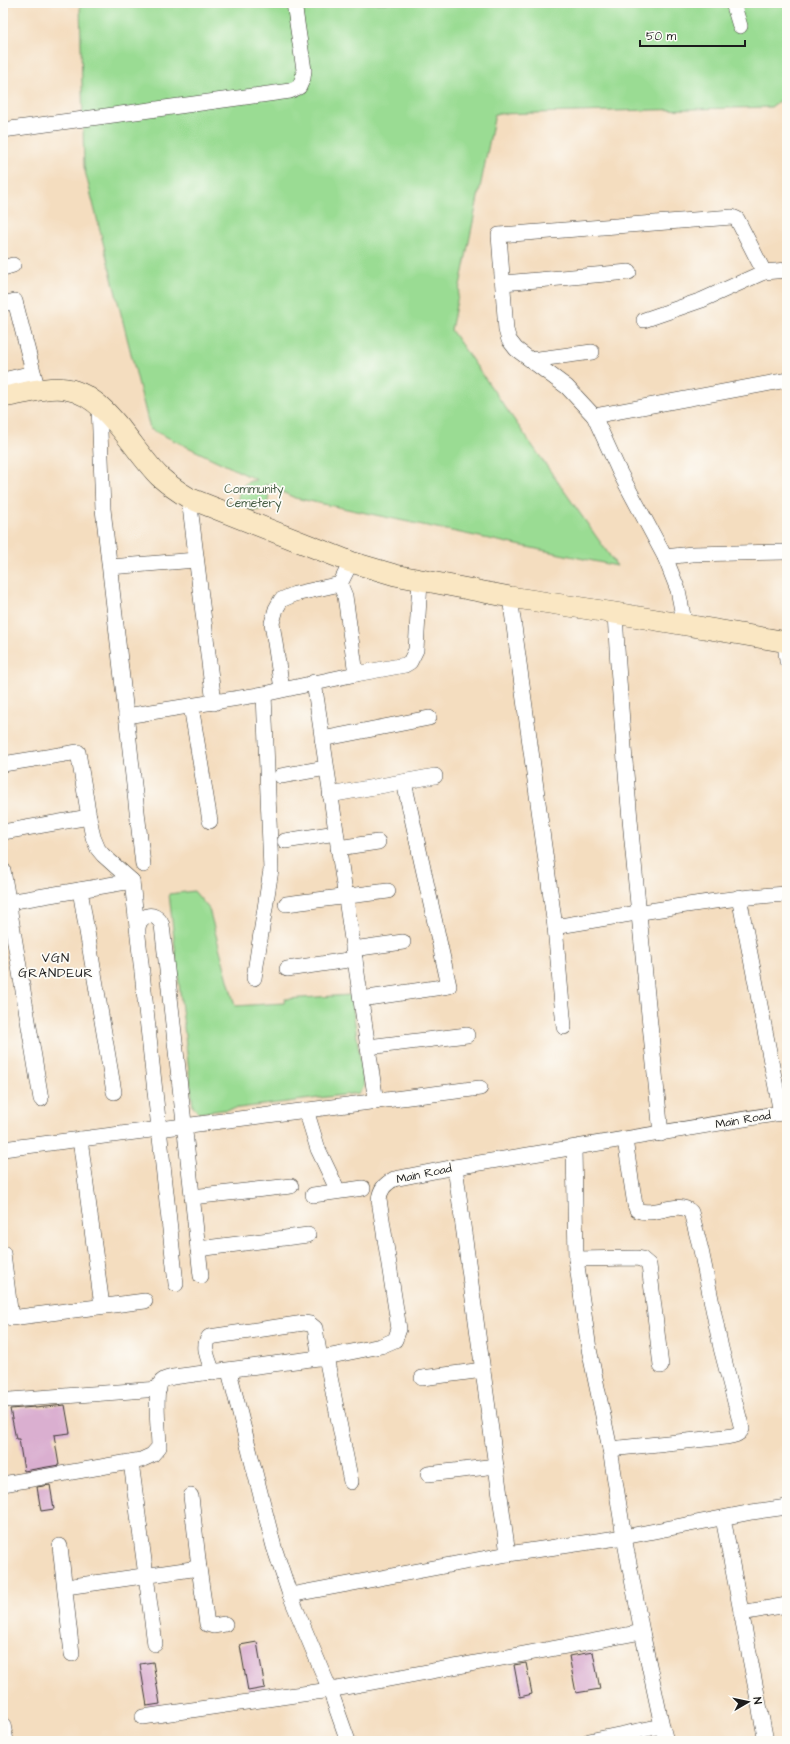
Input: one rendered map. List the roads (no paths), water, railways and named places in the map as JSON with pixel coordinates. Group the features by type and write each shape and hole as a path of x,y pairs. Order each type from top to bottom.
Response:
{"street":[{"path":"3,130 290,91 300,87 304,70 294,3"},
{"path":"733,3 740,26"},
{"path":"685,626 678,590 665,557 620,473 594,416 567,386 516,349 509,340 506,330 499,235 732,216 737,219 764,272"},
{"path":"644,320 702,300 764,272 787,270"},
{"path":"503,283 629,272"},
{"path":"3,304 15,301 35,382"},
{"path":"531,360 592,352"},
{"path":"3,380 35,382 76,391 99,406 121,428 159,476 173,488 190,498 351,562 420,581 510,597 615,613 685,626 786,648"},
{"path":"594,416 787,380"},
{"path":"3,397 35,382"},
{"path":"99,406 104,509 143,865"},
{"path":"190,498 196,560 214,703"},
{"path":"665,557 692,554 786,552"},
{"path":"110,567 196,560"},
{"path":"351,562 340,584 345,596 356,674"},
{"path":"126,716 264,694 314,682 406,665 413,659 416,650 420,581"},
{"path":"282,689 272,623 276,609 282,600 295,594 340,584"},
{"path":"510,597 555,927 564,1027"},
{"path":"615,613 622,737 633,868 640,911 661,1134"},
{"path":"314,682 376,1102"},
{"path":"254,978 271,870 264,694"},
{"path":"191,706 210,821"},
{"path":"322,739 429,718"},
{"path":"3,764 78,752 93,837 98,849 132,881 176,1284"},
{"path":"281,776 326,768"},
{"path":"330,796 435,776"},
{"path":"361,999 449,986 404,782"},
{"path":"3,832 89,817"},
{"path":"285,841 337,840 378,842"},
{"path":"3,870 6,902 42,1099"},
{"path":"6,902 132,881"},
{"path":"80,890 114,1092"},
{"path":"286,904 388,891"},
{"path":"555,927 640,911 740,897 787,894"},
{"path":"740,897 784,1113"},
{"path":"138,933 138,927 141,919 150,916 160,920 163,932 201,1276"},
{"path":"287,968 403,942"},
{"path":"368,1047 467,1035"},
{"path":"3,1149 480,1088"},
{"path":"306,1110 318,1149 338,1192"},
{"name":"Main Road","path":"158,1389 160,1384 165,1379 174,1377 323,1358 390,1343 395,1340 399,1329 379,1200 382,1188 394,1179 784,1113"},
{"path":"80,1139 102,1306"},
{"path":"610,1449 725,1437 736,1435 740,1433 742,1429 721,1348 700,1243 691,1212 681,1207 646,1212 637,1210 635,1206 625,1140"},
{"path":"574,1148 576,1259 589,1349 610,1449 624,1537 642,1632 664,1734 589,1741"},
{"path":"455,1168 508,1554"},
{"path":"192,1197 291,1186"},
{"path":"313,1195 364,1188"},
{"path":"198,1250 308,1235"},
{"path":"3,1253 11,1318 145,1300"},
{"path":"576,1259 636,1258 642,1259 649,1265 662,1366"},
{"path":"213,1373 205,1347 206,1341 209,1337 297,1324 310,1324 315,1328 323,1358 351,1482"},
{"path":"422,1378 483,1370"},
{"path":"229,1371 274,1547 290,1595 330,1690 348,1741"},
{"path":"3,1484 141,1460 152,1455 159,1446 158,1389 10,1400"},
{"path":"131,1462 155,1644"},
{"path":"428,1474 496,1466"},
{"path":"191,1496 207,1624 212,1626 225,1624"},
{"path":"290,1595 508,1554 624,1537 787,1507"},
{"path":"723,1518 766,1741"},
{"path":"60,1546 66,1587 72,1654"},
{"path":"66,1587 199,1568"},
{"path":"741,1613 787,1605"},
{"path":"143,1717 330,1690 642,1632"},
{"path":"3,1725 6,1741"}],"district":[{"name":"VGN GRANDEUR","path":"56,966"}],"park label":[{"name":"Community Cemetery","path":"254,496"}]}
